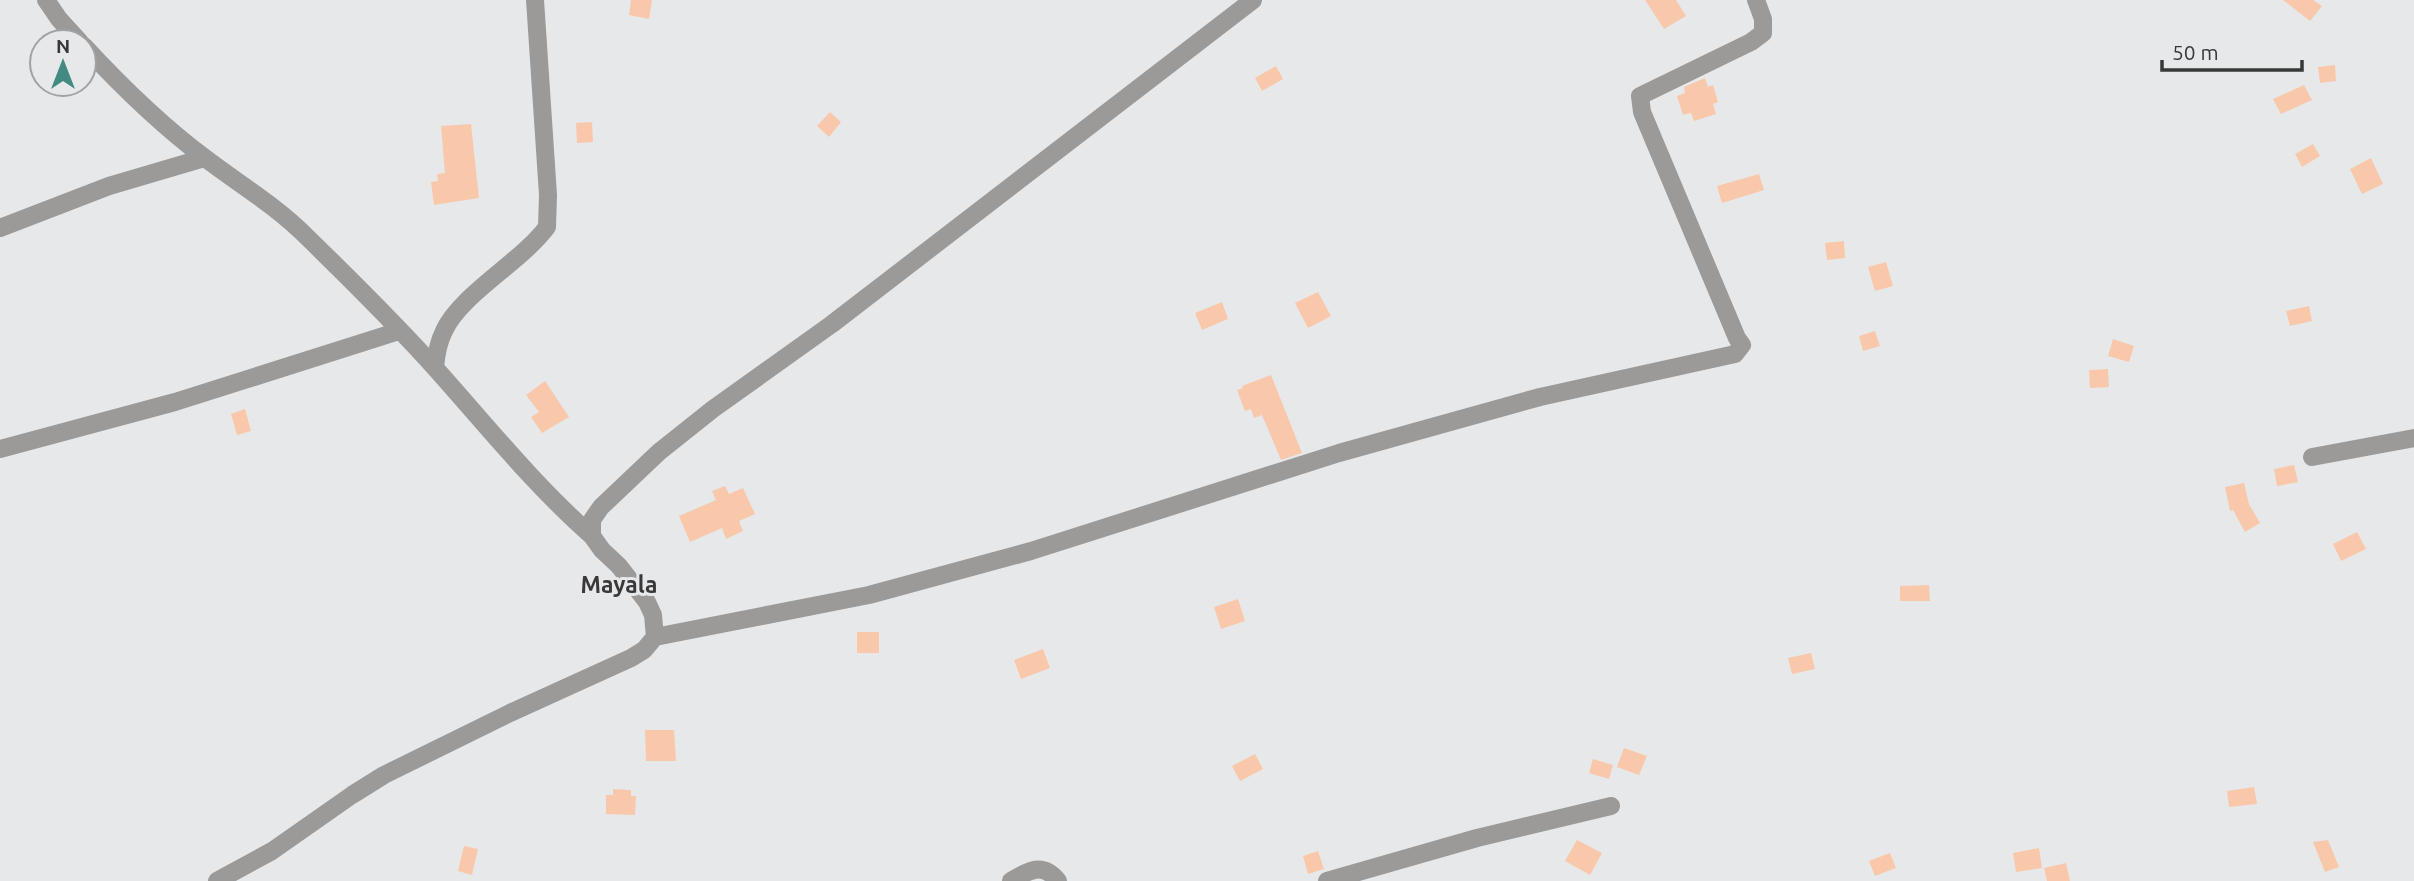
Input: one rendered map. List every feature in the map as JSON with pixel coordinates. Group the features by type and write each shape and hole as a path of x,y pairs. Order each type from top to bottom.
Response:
{"street":[{"path":"46,0 67,28"},
{"path":"435,368 438,346 451,318 520,256 547,227 548,195 535,0"},
{"path":"592,536 592,520 601,507 659,452 832,324 1253,0"},
{"path":"217,881 272,851 352,794 384,775 510,713 621,663 644,650 655,637 869,595 1031,551 1339,453 1540,397 1735,354 1742,345 1642,111 1640,96 1751,42 1763,33 1763,19 1756,0"},
{"path":"98,61 204,158 288,219 435,368 527,474 556,505 592,536 647,602 653,615 655,637"},
{"path":"0,228 109,187 204,158"},
{"path":"0,449 175,402 399,331"},
{"path":"2312,457 2414,438"},
{"path":"1327,881 1477,838 1611,806"},
{"path":"1010,881 1036,868 1050,871 1058,881"}],"building":[{"path":"631,0 652,0 649,19 629,15"},
{"path":"1645,0 1676,0 1686,16 1664,29"},
{"path":"2283,0 2313,0 2322,6 2310,21"},
{"path":"2335,65 2336,81 2320,83 2318,67"},
{"path":"1276,66 1283,79 1262,91 1255,78"},
{"path":"1705,78 1708,87 1713,85 1718,102 1713,104 1716,114 1694,121 1691,113 1683,115 1677,96 1685,93 1684,87"},
{"path":"2304,85 2312,100 2281,114 2273,99"},
{"path":"830,112 841,122 829,137 817,126"},
{"path":"592,122 593,142 577,143 576,123"},
{"path":"471,124 479,198 434,205 431,182 438,181 437,174 445,173 441,126"},
{"path":"2313,144 2320,156 2302,167 2295,154"},
{"path":"2371,158 2383,184 2362,194 2350,169"},
{"path":"1759,174 1764,190 1722,203 1717,186"},
{"path":"1844,241 1845,258 1827,260 1825,243"},
{"path":"1886,262 1893,286 1875,291 1868,267"},
{"path":"1318,292 1331,316 1308,328 1295,303"},
{"path":"1222,302 1228,319 1202,330 1195,313"},
{"path":"2309,306 2312,321 2290,326 2286,311"},
{"path":"1875,331 1880,346 1863,351 1859,336"},
{"path":"2113,339 2134,346 2129,362 2108,356"},
{"path":"2108,369 2109,387 2090,388 2089,370"},
{"path":"1271,375 1302,453 1281,460 1262,415 1254,418 1251,409 1245,411 1237,390"},
{"path":"545,381 569,417 542,433 531,417 539,412 526,395"},
{"path":"245,409 251,431 237,435 231,414"},
{"path":"2294,465 2298,482 2277,486 2274,469"},
{"path":"2244,483 2249,504 2260,523 2245,532 2233,510 2230,511 2225,487"},
{"path":"725,486 729,494 743,488 755,514 739,521 743,531 726,539 722,528 690,542 679,516 716,500 712,491"},
{"path":"2357,532 2366,549 2341,561 2333,544"},
{"path":"1929,585 1930,601 1900,601 1900,586"},
{"path":"1238,599 1245,621 1221,629 1214,607"},
{"path":"857,632 879,632 879,653 857,653"},
{"path":"1043,649 1050,668 1021,679 1014,660"},
{"path":"1811,653 1815,669 1792,674 1788,658"},
{"path":"645,730 674,730 676,761 646,761"},
{"path":"1624,748 1647,756 1639,775 1617,767"},
{"path":"1255,754 1263,769 1240,781 1232,766"},
{"path":"1593,759 1613,765 1609,779 1589,773"},
{"path":"2254,787 2257,804 2229,807 2227,791"},
{"path":"613,789 631,790 631,796 636,796 635,815 606,814 606,795 613,795"},
{"path":"1577,840 1602,853 1590,875 1565,861"},
{"path":"2328,840 2339,867 2325,872 2313,842"},
{"path":"464,846 478,849 472,875 458,871"},
{"path":"2039,848 2042,868 2016,872 2013,853"},
{"path":"1318,851 1324,869 1308,874 1303,856"},
{"path":"1890,853 1896,868 1875,876 1869,861"},
{"path":"2066,863 2070,881 2047,881 2044,868"}],"district":[{"name":"Mayala","path":"619,584"}]}
